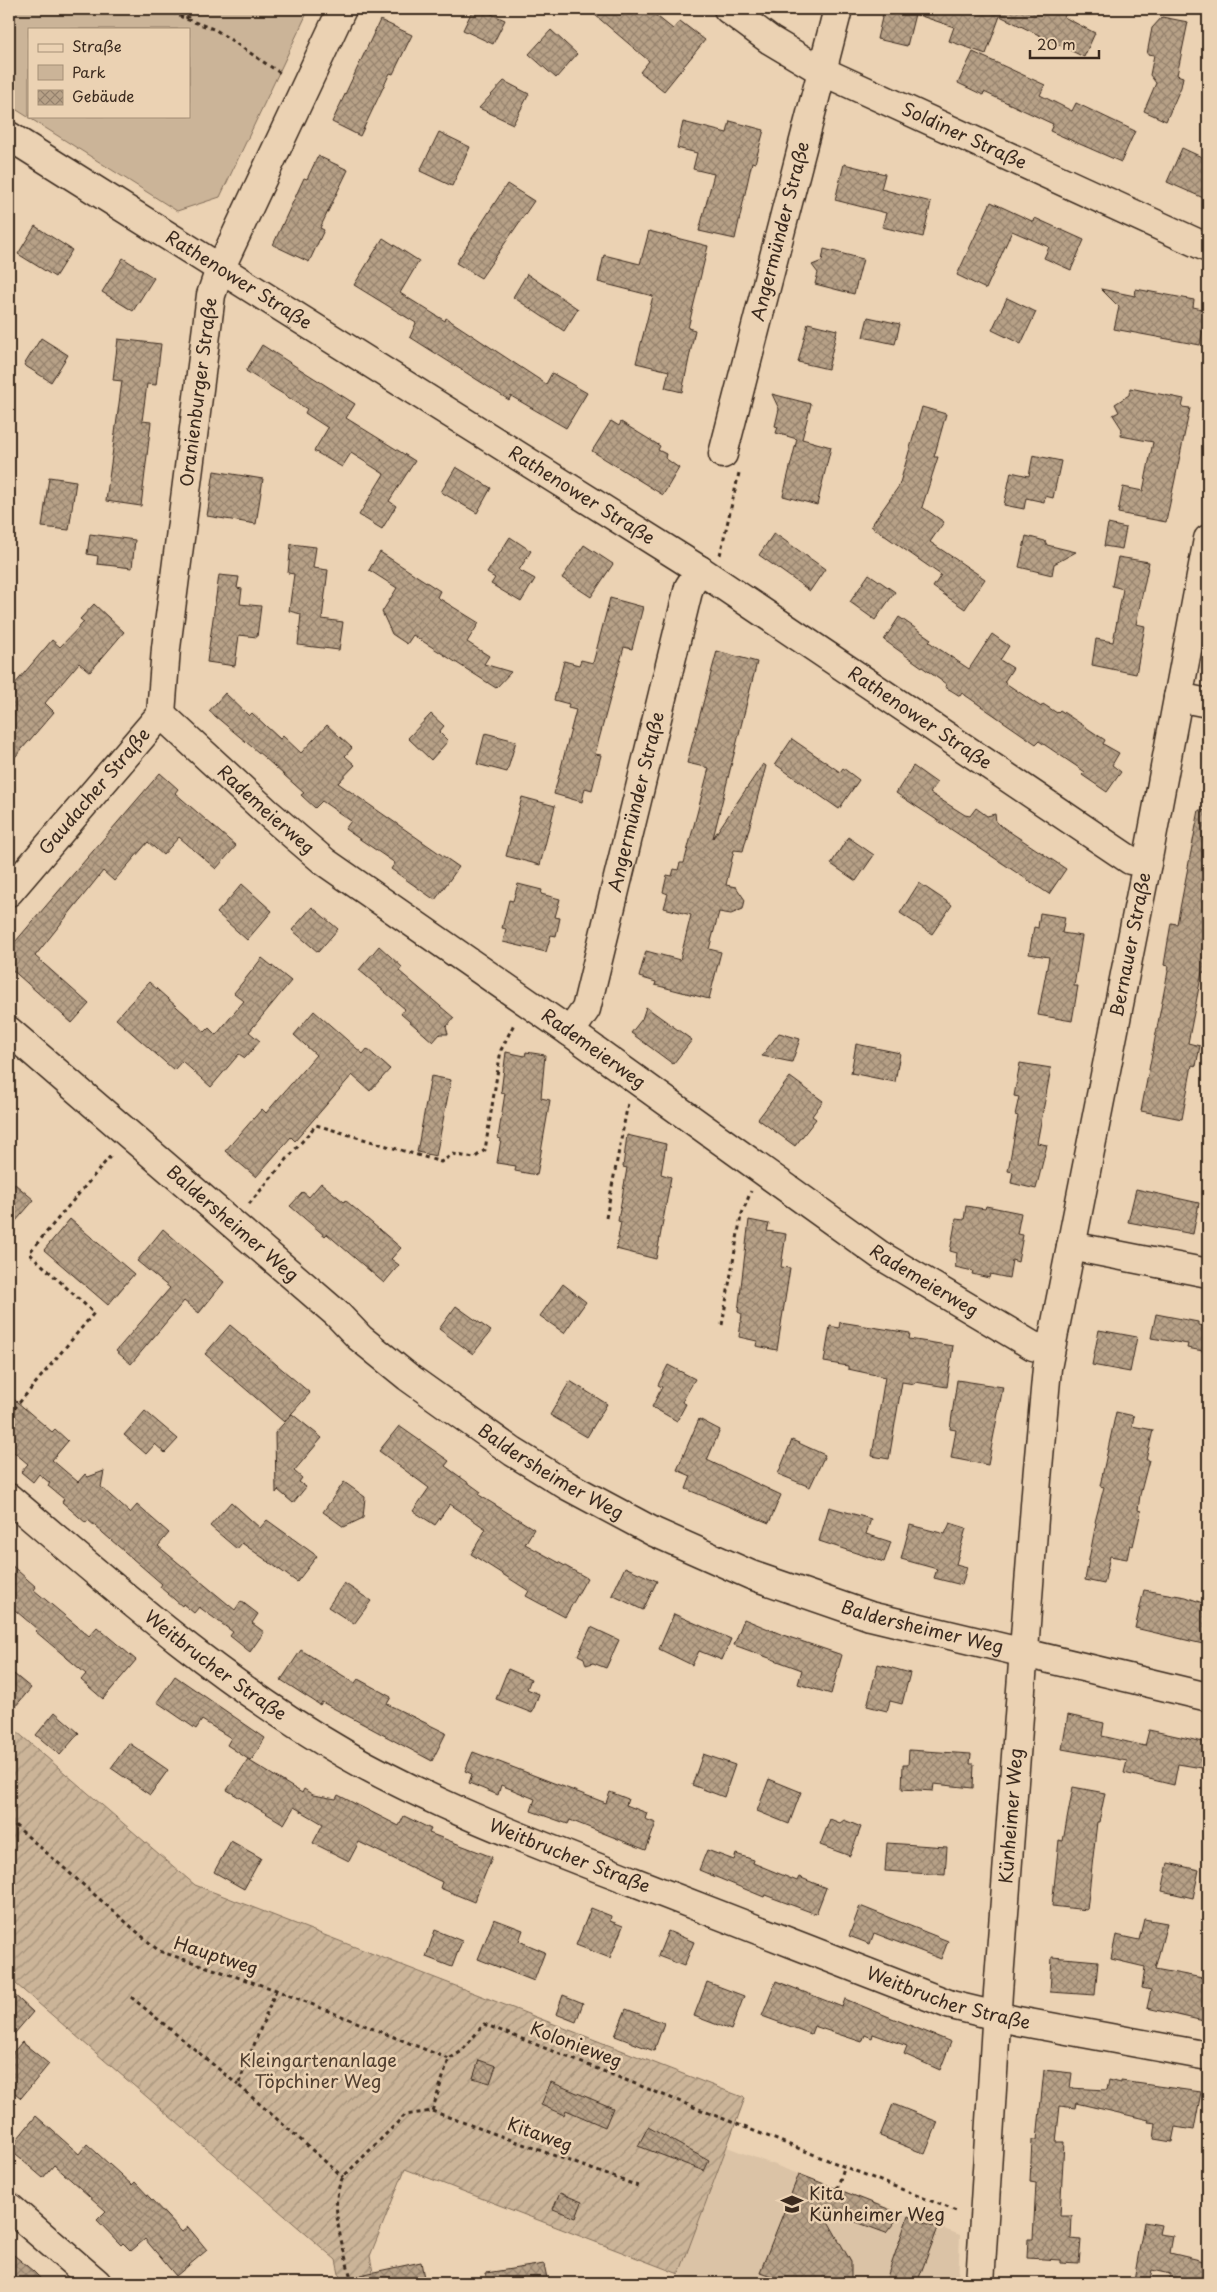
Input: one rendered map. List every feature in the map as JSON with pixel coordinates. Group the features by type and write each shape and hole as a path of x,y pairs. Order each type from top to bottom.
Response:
{"street":[{"name":"Oranienburger Straße","path":"160,714 167,641 211,295 220,269 342,9"},
{"name":"Soldiner Straße","path":"728,9 770,40 822,71 1208,248"},
{"name":"Angermünder Straße","path":"732,459 838,9"},
{"name":"Rathenower Straße","path":"9,136 220,269 709,565 1130,860 1147,863"},
{"name":"Bernauer Straße","path":"1050,1350 1147,863 1208,539"},
{"name":"Angermünder Straße","path":"570,1032 586,1008 689,587 709,565"},
{"path":"1178,696 1208,703"},
{"name":"Gaudacher Straße","path":"9,892 160,714"},
{"name":"Rademeierweg","path":"160,714 269,814 325,862 570,1032 762,1171 907,1272 1033,1346 1050,1350"},
{"name":"Baldersheimer Weg","path":"9,1031 337,1314 360,1338 457,1414 568,1486 654,1532 751,1575 870,1616 1208,1698"},
{"path":"1071,1246 1208,1273"},
{"name":"Künheimer Weg","path":"980,2283 997,2016 1037,1479 1050,1350"},
{"name":"Weitbrucher Straße","path":"9,1498 138,1609 224,1676 268,1707 346,1754 423,1796 508,1833 951,2005 997,2016 1208,2056"},
{"path":"9,2207 97,2283"}],"path":[{"path":"165,9 216,30 272,69 306,86"},
{"path":"186,19 195,9"},
{"path":"709,565 732,459"},
{"path":"248,1205 316,1125 441,1162 453,1154 474,1158 485,1150 502,1050 527,1002"},
{"path":"606,1218 631,1090 636,1079"},
{"path":"9,1415 94,1313 29,1253 113,1152"},
{"path":"722,1326 741,1216 762,1171"},
{"name":"Hauptweg","path":"9,1820 159,1952 276,1990 449,2059"},
{"path":"238,2085 276,1990"},
{"path":"131,1997 238,2085 343,2177"},
{"name":"Kolonieweg","path":"449,2059 462,2051 484,2024 736,2122 845,2168 964,2214"},
{"path":"352,2283 338,2223 336,2190 343,2177 405,2115 432,2111 449,2059"},
{"name":"Kitaweg","path":"432,2111 638,2186"},
{"path":"837,2189 845,2168"}],"shaded area":[{"name":"Kita Künheimer Weg","path":"727,2147 960,2235 958,2283 702,2283 679,2274"}],"green space":[{"path":"9,9 309,9 220,197 177,211 30,118 190,118 190,28 28,28 28,117 9,105"},
{"name":"Kleingartenanlage Töpchiner Weg","path":"9,1725 195,1885 745,2098 679,2274 405,2169 370,2256 375,2283 341,2283 336,2260 9,1978"}],"building":[{"path":"473,9 480,9 505,20 493,44 463,30"},
{"path":"588,9 648,9 673,29 680,21 705,40 664,91 640,72 649,61"},
{"path":"884,9 1055,9 1066,14 1064,17 1095,33 1084,57 1000,16 986,54 949,41 954,27 915,14 907,46 877,39"},
{"path":"1162,17 1188,22 1177,75 1183,77 1181,87 1166,121 1144,111 1156,83 1150,75 1154,55 1147,54 1152,28"},
{"path":"380,20 412,35 393,74 390,73 360,136 332,122"},
{"path":"551,30 577,54 556,78 529,54"},
{"path":"973,52 1045,85 1040,95 1072,111 1076,103 1135,131 1121,162 1050,131 1053,124 984,92 983,95 958,83"},
{"path":"504,81 529,94 513,124 479,108"},
{"path":"730,121 764,130 755,163 752,162 735,239 699,231 714,174 693,169 697,153 677,148 683,122 727,133"},
{"path":"439,132 470,147 452,186 420,171"},
{"path":"1182,148 1208,160 1208,200 1167,182"},
{"path":"318,156 348,170 320,228 324,230 309,262 273,245 304,178 307,179"},
{"path":"844,164 885,174 881,189 931,202 923,237 882,227 886,213 835,200"},
{"path":"507,184 534,201 481,278 456,263"},
{"path":"991,202 1034,222 1035,218 1084,240 1071,270 1044,258 1049,247 1012,231 986,289 957,275"},
{"path":"35,226 72,250 55,277 18,254"},
{"path":"649,231 708,246 688,328 695,330 682,392 665,388 669,371 636,363 653,296 598,282 604,255 640,264"},
{"path":"383,238 419,261 400,293 445,321 446,318 546,384 552,373 587,393 566,428 511,396 509,400 410,337 416,323 354,285"},
{"path":"824,249 863,259 854,294 815,284 818,273 812,265 822,261"},
{"path":"123,258 154,278 133,311 102,292"},
{"path":"527,274 578,309 564,331 513,297"},
{"path":"1101,289 1135,296 1136,289 1194,300 1193,307 1207,310 1206,315 1208,317 1208,324 1204,325 1200,345 1114,329 1119,307"},
{"path":"1007,298 1036,312 1021,344 992,330"},
{"path":"868,317 900,324 895,344 863,337"},
{"path":"808,323 837,330 828,369 798,362"},
{"path":"41,338 68,355 51,382 24,365"},
{"path":"118,339 161,344 156,385 147,384 142,421 151,422 141,506 106,501 122,381 113,380"},
{"path":"262,345 355,404 346,418 415,461 389,501 396,506 382,529 359,515 384,474 351,453 342,467 314,451 328,428 305,413 307,409 246,371"},
{"path":"1130,388 1184,399 1182,407 1190,408 1166,522 1118,513 1123,487 1143,491 1153,442 1121,436 1122,429 1113,415 1119,412 1115,404 1129,395"},
{"path":"772,394 811,404 802,439 831,447 817,505 783,496 797,439 776,433 778,427 775,426 779,409"},
{"path":"922,407 946,414 934,457 938,457 922,507 944,522 930,542 985,579 965,609 933,587 941,575 871,526 899,486"},
{"path":"611,421 619,426 621,422 660,446 658,450 666,454 665,458 679,468 663,495 592,451"},
{"path":"1033,455 1061,461 1053,498 1045,496 1044,502 1026,498 1024,509 1004,505 1011,472 1029,476"},
{"path":"456,467 491,488 477,513 441,492"},
{"path":"214,471 263,479 256,524 207,516"},
{"path":"49,477 76,481 69,530 42,527"},
{"path":"1108,524 1126,528 1122,549 1104,546"},
{"path":"774,533 825,569 810,591 759,555"},
{"path":"90,534 135,540 132,568 97,564 98,556 87,554"},
{"path":"1026,536 1045,541 1047,545 1076,552 1054,564 1052,575 1019,567"},
{"path":"510,537 531,551 519,570 535,579 521,602 491,584 495,578 487,573"},
{"path":"291,544 316,547 313,568 328,570 322,619 343,622 339,650 298,645 301,614 289,611 294,574 288,573"},
{"path":"584,545 613,564 591,597 562,578"},
{"path":"380,552 440,591 437,597 479,623 467,642 489,656 484,664 511,672 496,688 413,635 407,644 392,634 382,612 397,588 369,570"},
{"path":"1118,557 1149,562 1136,624 1145,626 1136,674 1092,665 1096,639 1113,642 1123,589 1112,586"},
{"path":"869,574 895,592 875,620 850,602"},
{"path":"219,575 239,577 237,588 242,589 240,604 261,606 257,637 239,635 235,666 207,662"},
{"path":"610,598 643,607 632,649 624,647 595,754 601,755 592,790 585,788 582,802 554,794 576,710 568,708 569,704 554,700 564,661 579,665 581,660 593,663"},
{"path":"94,604 124,632 90,672 79,663 45,703 54,712 9,764 9,691 52,640 60,647 84,622 80,619"},
{"path":"899,617 931,639 929,642 969,669 992,634 1009,646 1000,660 1013,668 1004,682 1041,707 1043,704 1057,713 1060,710 1105,740 1103,744 1119,753 1112,765 1121,772 1107,792 1082,775 1085,772 1039,741 1036,744 962,693 960,696 945,687 946,684 884,640"},
{"path":"717,651 757,662 713,838 763,764 766,766 743,851 734,850 726,885 736,887 745,900 743,909 731,914 719,912 709,949 721,952 709,999 655,985 656,982 639,977 646,951 680,960 691,915 664,908 668,894 663,892 667,875 672,876 674,869 678,870 680,863 684,863 709,768 687,763"},
{"path":"225,693 249,716 252,713 280,739 283,736 301,753 327,725 352,748 345,756 355,765 338,783 459,867 435,900 391,869 395,863 345,829 351,821 322,801 315,808 301,795 304,793 209,711"},
{"path":"431,714 444,726 439,732 448,741 431,760 408,738"},
{"path":"485,733 516,741 507,772 477,764"},
{"path":"792,739 840,772 843,768 859,780 839,809 775,764"},
{"path":"913,766 937,783 930,793 965,815 970,816 976,808 987,816 995,814 996,822 1066,869 1049,894 896,793"},
{"path":"160,773 178,789 175,793 236,846 216,869 179,837 163,855 148,842 114,881 103,871 35,956 89,1004 72,1023 9,967 9,949"},
{"path":"522,797 555,806 540,865 506,856"},
{"path":"1199,810 1208,811 1208,973 1202,972 1188,1043 1200,1046 1196,1066 1192,1065 1182,1119 1141,1111 1169,966 1164,965 1171,923 1177,924"},
{"path":"848,837 874,855 856,881 831,864"},
{"path":"919,883 952,905 932,934 900,913"},
{"path":"242,884 272,911 247,940 217,913"},
{"path":"518,884 542,890 541,894 560,899 555,917 560,918 556,936 551,935 546,952 503,942 506,929 502,928 509,900 513,901"},
{"path":"312,907 338,929 318,952 292,930"},
{"path":"1040,913 1065,917 1062,933 1082,936 1074,986 1078,986 1072,1021 1038,1015 1049,957 1029,954 1034,927 1038,928"},
{"path":"379,946 402,967 399,971 454,1018 446,1027 448,1034 440,1034 433,1042 401,1014 405,1009 359,970"},
{"path":"262,958 291,981 249,1032 260,1041 245,1058 239,1054 211,1087 182,1061 174,1070 116,1019 149,982 205,1032 209,1028 216,1035 244,1001 234,993"},
{"path":"646,1007 692,1040 673,1064 631,1033 642,1019"},
{"path":"314,1011 363,1054 367,1049 390,1069 370,1091 352,1075 295,1141 291,1137 256,1177 225,1151 262,1109 266,1113 316,1055 294,1035"},
{"path":"779,1033 800,1039 792,1062 762,1056"},
{"path":"856,1044 900,1053 895,1082 851,1073"},
{"path":"506,1052 525,1056 526,1052 545,1055 541,1098 550,1100 537,1175 515,1171 516,1166 497,1163 501,1139 498,1138 505,1093 501,1092"},
{"path":"1020,1063 1051,1068 1037,1143 1047,1145 1036,1189 1011,1183 1013,1172 1008,1171 1018,1116 1015,1115 1019,1097 1014,1096"},
{"path":"431,1076 451,1080 436,1156 417,1152"},
{"path":"790,1077 823,1101 812,1116 816,1119 795,1146 758,1119"},
{"path":"627,1135 666,1144 661,1174 671,1177 656,1259 616,1249 621,1222 618,1221 627,1168 623,1167"},
{"path":"9,1179 34,1200 9,1229"},
{"path":"321,1183 344,1202 345,1200 401,1248 391,1259 399,1265 384,1283 327,1234 325,1236 290,1206 303,1192 309,1197"},
{"path":"1136,1189 1199,1203 1193,1234 1128,1222"},
{"path":"966,1206 985,1209 986,1206 1021,1213 1017,1234 1023,1235 1018,1262 1012,1260 1009,1278 990,1274 989,1278 972,1274 973,1271 955,1267 957,1253 950,1251 956,1219 964,1220"},
{"path":"70,1219 134,1274 108,1305 44,1250"},
{"path":"749,1220 769,1224 767,1231 786,1234 781,1267 790,1268 777,1350 756,1346 757,1341 739,1337 742,1314 738,1312"},
{"path":"163,1229 224,1282 199,1313 184,1301 131,1364 116,1351 170,1288 137,1261"},
{"path":"563,1284 586,1302 564,1333 540,1316"},
{"path":"456,1306 491,1331 473,1354 439,1329"},
{"path":"1156,1314 1198,1322 1198,1325 1208,1327 1208,1352 1187,1348 1188,1344 1151,1338"},
{"path":"840,1322 910,1333 909,1339 953,1346 947,1387 902,1382 889,1459 872,1456 885,1377 848,1369 848,1366 824,1362 830,1326 839,1328"},
{"path":"230,1325 310,1393 284,1422 205,1354"},
{"path":"1099,1330 1137,1337 1130,1372 1092,1365"},
{"path":"668,1365 695,1379 682,1402 686,1404 677,1421 652,1407 662,1387 658,1385"},
{"path":"957,1380 1003,1387 988,1465 951,1458 956,1430 950,1429"},
{"path":"570,1381 607,1404 587,1437 550,1415"},
{"path":"9,1395 52,1432 55,1429 68,1441 52,1460 78,1482 85,1474 88,1477 104,1471 101,1487 130,1513 137,1505 169,1533 158,1546 235,1610 241,1601 258,1614 252,1623 264,1632 250,1652 230,1636 233,1632 199,1607 194,1613 183,1604 182,1606 160,1587 162,1584 88,1520 86,1523 62,1502 64,1499 48,1486 50,1483 39,1474 33,1482 21,1472 28,1464 9,1448"},
{"path":"145,1411 178,1439 165,1453 155,1444 146,1454 124,1435"},
{"path":"1116,1412 1134,1416 1132,1426 1153,1430 1146,1460 1149,1460 1140,1495 1138,1510 1141,1511 1133,1546 1130,1545 1127,1559 1110,1556 1104,1584 1085,1580 1095,1522 1104,1487 1100,1486"},
{"path":"292,1414 322,1438 294,1471 302,1478 299,1482 306,1487 293,1503 278,1490 276,1493 275,1433"},
{"path":"699,1419 720,1430 707,1460 781,1495 769,1523 686,1489 691,1476 677,1470"},
{"path":"399,1426 449,1461 445,1466 481,1492 479,1495 534,1529 525,1544 587,1578 565,1617 526,1596 529,1591 471,1554 486,1529 450,1504 435,1525 413,1511 429,1488 379,1451"},
{"path":"792,1440 825,1455 810,1487 778,1474"},
{"path":"344,1482 365,1497 363,1518 344,1527 323,1512"},
{"path":"231,1502 260,1528 267,1520 317,1556 297,1582 242,1543 237,1549 210,1526"},
{"path":"829,1507 871,1519 866,1534 891,1542 884,1562 819,1541"},
{"path":"950,1523 966,1528 956,1564 967,1567 962,1585 934,1578 937,1569 901,1559 910,1525 945,1534"},
{"path":"9,1563 36,1587 34,1590 89,1636 97,1627 136,1660 103,1699 81,1680 86,1674 35,1631 37,1629 9,1605"},
{"path":"625,1567 657,1581 643,1610 612,1595"},
{"path":"344,1583 371,1601 354,1624 328,1607"},
{"path":"1144,1590 1186,1597 1208,1605 1208,1623 1203,1644 1135,1628"},
{"path":"674,1614 731,1639 722,1660 699,1651 692,1665 659,1649"},
{"path":"744,1619 783,1635 842,1655 831,1694 798,1684 802,1670 734,1645"},
{"path":"591,1627 619,1640 606,1668 593,1663 586,1665 584,1658 578,1655"},
{"path":"301,1650 355,1683 358,1679 391,1697 387,1704 446,1733 432,1761 322,1702 320,1705 281,1680"},
{"path":"878,1664 910,1673 902,1704 890,1701 887,1711 867,1706"},
{"path":"508,1669 531,1679 527,1689 539,1694 532,1713 496,1699"},
{"path":"9,1670 31,1688 9,1714"},
{"path":"175,1676 265,1738 251,1761 227,1745 231,1738 202,1720 196,1729 157,1702"},
{"path":"55,1712 79,1733 60,1755 36,1735"},
{"path":"1068,1715 1104,1723 1102,1736 1145,1746 1149,1730 1208,1743 1208,1769 1178,1764 1174,1785 1124,1773 1127,1761 1062,1749"},
{"path":"129,1743 168,1770 150,1795 111,1768"},
{"path":"909,1750 971,1754 970,1764 974,1764 973,1788 934,1784 933,1791 902,1789 903,1765 908,1765"},
{"path":"473,1752 606,1803 610,1792 628,1799 626,1805 647,1813 645,1819 656,1823 646,1850 570,1820 568,1824 531,1811 535,1799 501,1785 498,1795 469,1783 472,1774 465,1771"},
{"path":"703,1754 735,1765 724,1797 692,1785"},
{"path":"248,1760 302,1793 304,1789 313,1795 336,1799 338,1795 399,1826 404,1816 431,1829 429,1833 492,1857 474,1902 440,1888 442,1882 359,1842 349,1861 313,1843 323,1824 294,1807 284,1824 227,1790"},
{"path":"769,1779 801,1792 789,1824 757,1811"},
{"path":"1073,1787 1105,1793 1099,1822 1097,1822 1087,1910 1052,1906 1059,1840 1063,1841"},
{"path":"830,1819 840,1823 844,1820 861,1827 850,1856 820,1845"},
{"path":"231,1841 261,1858 244,1889 214,1872"},
{"path":"887,1843 947,1847 945,1875 885,1871"},
{"path":"707,1850 734,1860 736,1854 754,1860 753,1863 797,1881 799,1877 826,1888 816,1914 765,1895 764,1897 699,1870"},
{"path":"1168,1863 1199,1870 1193,1898 1162,1891"},
{"path":"860,1906 948,1941 941,1959 874,1933 870,1944 849,1936"},
{"path":"591,1908 611,1916 610,1921 623,1926 610,1958 576,1945"},
{"path":"494,1919 523,1930 519,1941 545,1952 534,1981 478,1959"},
{"path":"1144,1919 1167,1923 1155,1969 1208,1979 1208,2022 1147,2008 1151,1990 1142,1988 1145,1967 1111,1959 1116,1935 1139,1940"},
{"path":"435,1930 462,1941 452,1967 426,1957"},
{"path":"668,1931 694,1942 684,1966 658,1956"},
{"path":"1052,1957 1098,1961 1095,1995 1050,1992"},
{"path":"776,1981 842,2007 845,1999 951,2042 940,2070 904,2054 907,2046 873,2034 872,2038 865,2035 862,2042 814,2026 811,2034 762,2016"},
{"path":"707,1982 744,1996 731,2030 694,2016"},
{"path":"9,1990 33,2012 9,2040"},
{"path":"563,1995 583,2003 576,2022 556,2014"},
{"path":"626,2009 664,2023 654,2051 615,2036"},
{"path":"22,2042 49,2064 21,2098 9,2088 9,2057"},
{"path":"479,2060 496,2066 490,2083 473,2078"},
{"path":"1044,2070 1072,2073 1070,2088 1107,2090 1109,2080 1201,2092 1194,2130 1175,2127 1172,2142 1154,2139 1156,2123 1148,2122 1149,2120 1076,2103 1075,2108 1060,2106 1056,2142 1064,2142 1060,2216 1072,2216 1071,2239 1081,2240 1079,2264 1060,2263 1060,2260 1027,2258 1028,2239 1033,2239 1036,2183 1030,2182 1032,2140 1037,2140"},
{"path":"551,2082 613,2108 605,2127 566,2110 564,2115 541,2105"},
{"path":"893,2104 938,2122 925,2154 880,2136"},
{"path":"36,2116 79,2154 87,2144 132,2185 135,2182 182,2232 188,2227 207,2250 176,2276 145,2239 131,2251 123,2243 121,2245 97,2220 106,2211 54,2165 43,2178 9,2149"},
{"path":"648,2127 709,2161 704,2171 638,2146"},
{"path":"799,2174 901,2214 886,2233 821,2209 851,2262 851,2283 791,2283 760,2272"},
{"path":"560,2193 582,2202 576,2218 553,2209"},
{"path":"908,2216 938,2228 917,2283 885,2283"},
{"path":"1144,2222 1161,2225 1159,2234 1173,2236 1170,2253 1204,2261 1201,2281 1191,2279 1190,2283 1169,2283 1170,2274 1152,2270 1149,2283 1134,2280"},
{"path":"9,2251 33,2271 45,2283 9,2283"},
{"path":"421,2262 425,2283 361,2283 360,2275"},
{"path":"544,2264 548,2283 487,2283 486,2273"}],"place":[{"name":"Kita Künheimer Weg","path":"792,2204"}]}
